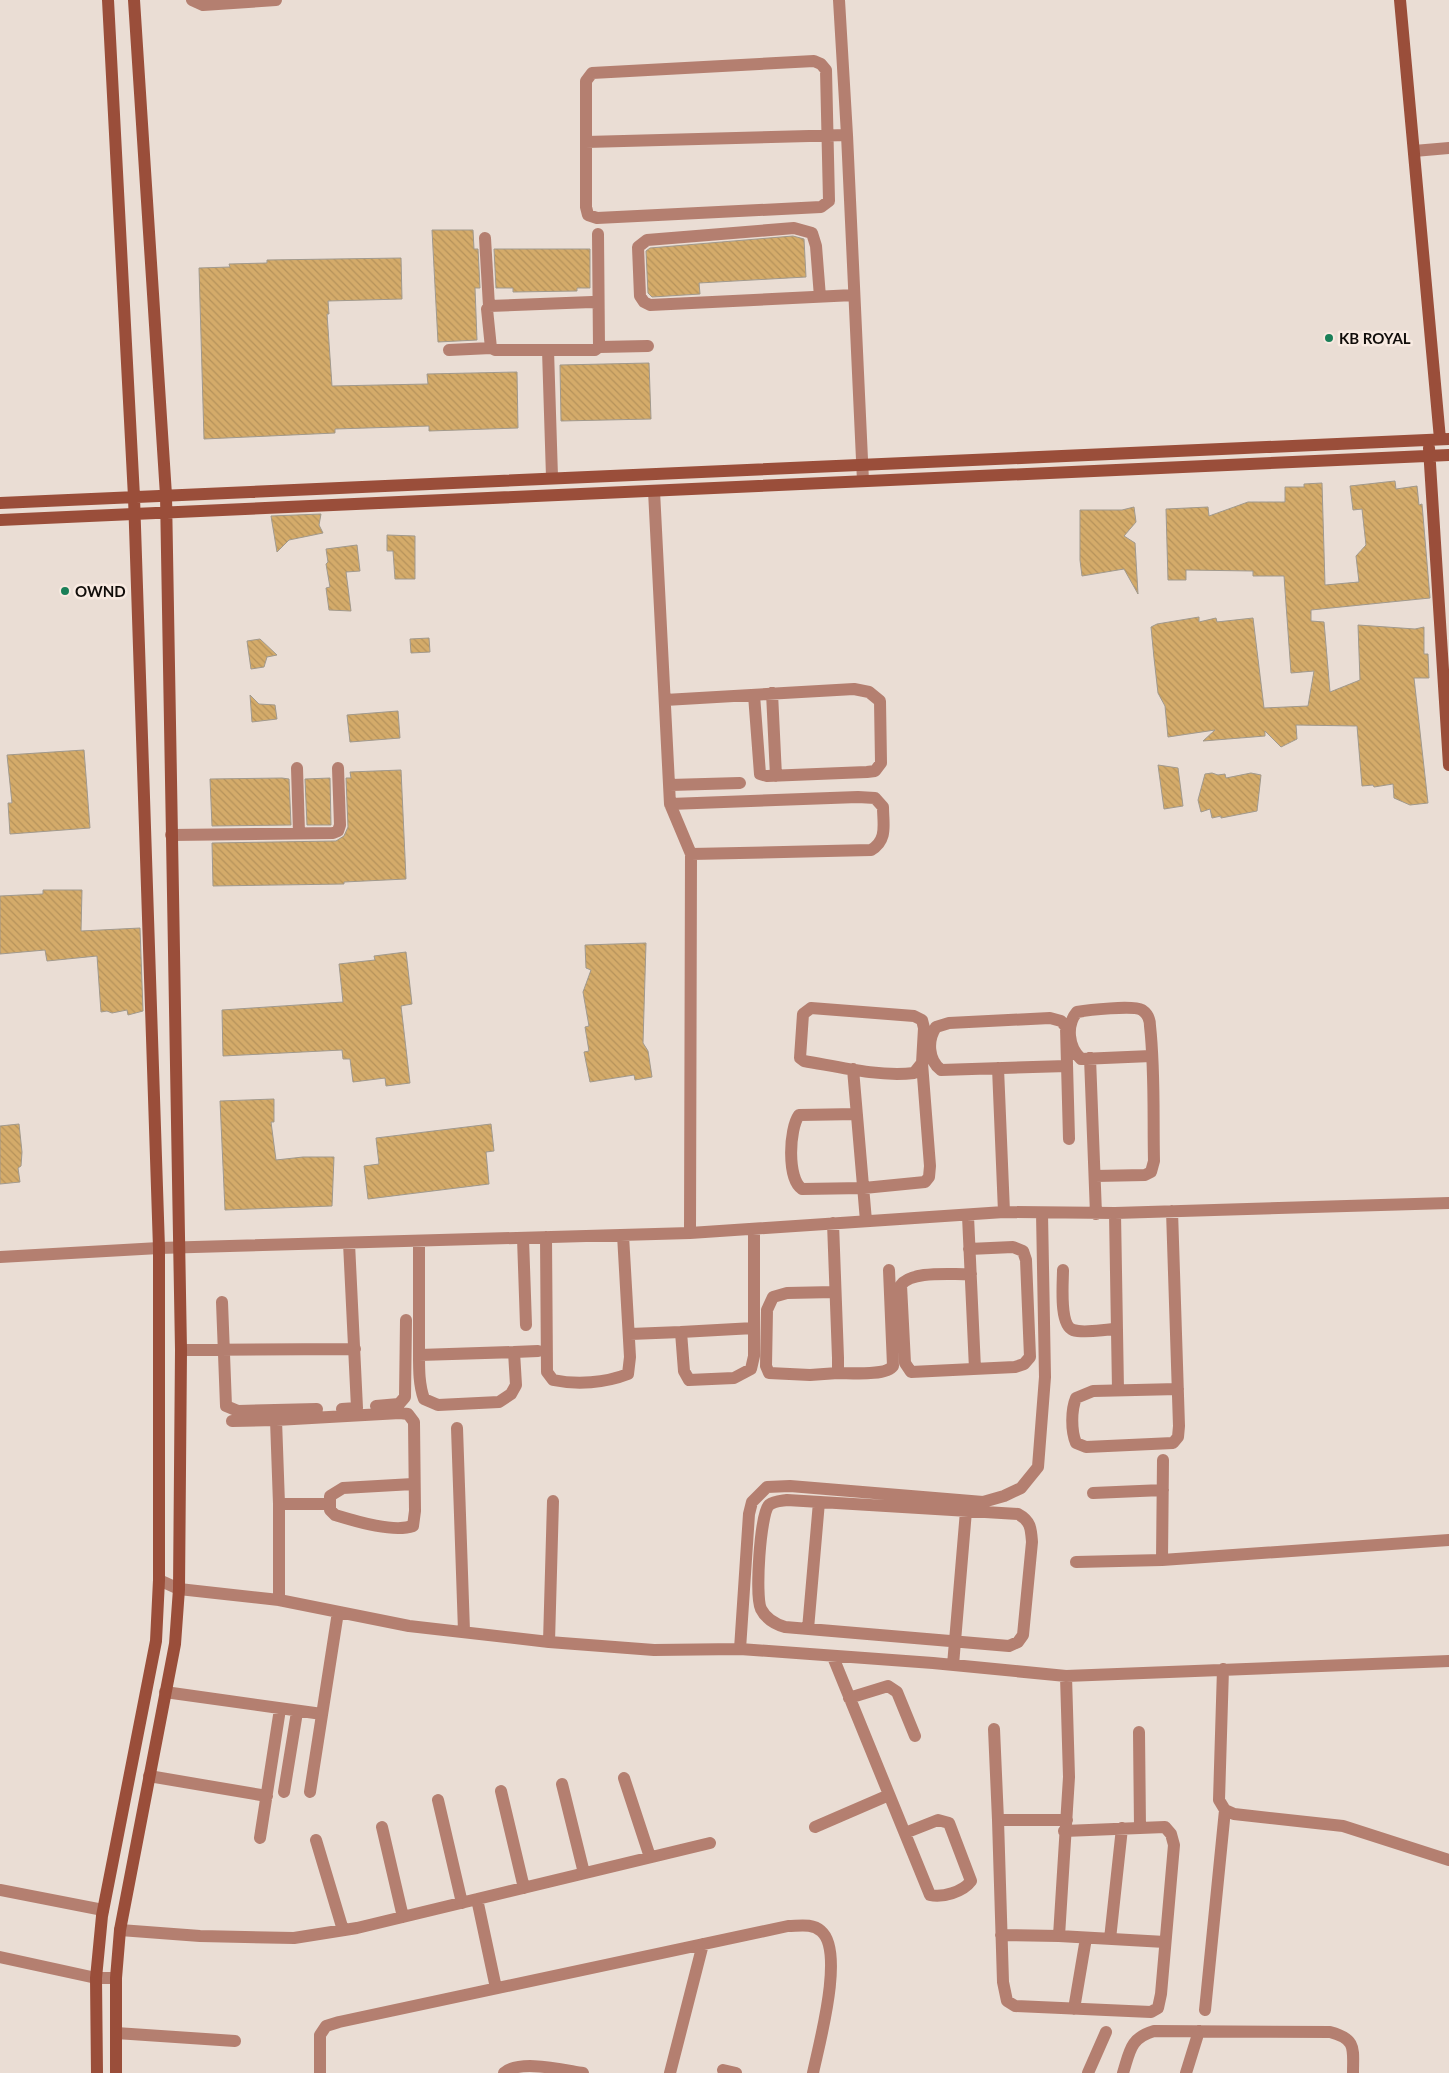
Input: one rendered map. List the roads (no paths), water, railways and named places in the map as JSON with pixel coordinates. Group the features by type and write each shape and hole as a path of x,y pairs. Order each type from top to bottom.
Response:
{"street":[{"path":"97,2073 96,1978 103,1910 156,1641 159,1580 159,1248 134,497 108,0"},
{"path":"116,2073 116,1978 120,1930 174,1644 179,1589 181,1350 177,1248 166,495 134,0"},
{"path":"192,0 203,5 276,0"},
{"path":"839,0 848,134 863,481"},
{"path":"1400,0 1439,439 1429,455 1449,765"},
{"path":"814,61 821,64 826,70 826,135 829,201 821,207 597,218 588,215 586,207 586,81 592,73 814,61"},
{"path":"586,142 848,134"},
{"path":"1414,151 1449,148"},
{"path":"820,296 816,246 812,233 806,230 794,228 647,240 638,247 640,296 644,302 650,305 854,295"},
{"path":"598,234 599,347"},
{"path":"485,238 489,306 487,309 491,348"},
{"path":"489,306 592,302 598,304"},
{"path":"449,350 491,348 495,350 595,350 599,347 648,346"},
{"path":"548,350 552,477"},
{"path":"0,503 861,463 1439,439"},
{"path":"0,520 1449,454"},
{"path":"654,490 670,804 691,854 690,1233"},
{"path":"665,700 854,689 870,692 880,701 882,763 875,771 776,776 760,774 754,695"},
{"path":"772,693 776,776"},
{"path":"297,768 299,833"},
{"path":"171,835 338,831 340,825 338,768"},
{"path":"670,785 740,784"},
{"path":"670,804 858,797 875,798 883,807 884,837 879,845 871,850 691,854"},
{"path":"857,1114 799,1115 794,1122 792,1137 793,1176 797,1185 802,1189 864,1188 925,1182 929,1177 930,1166 922,1063 924,1028 922,1020 914,1016 811,1008 804,1014 800,1058 804,1061 853,1069 904,1074 914,1073 922,1063"},
{"path":"1095,1176 1144,1175 1151,1172 1154,1161 1151,1056 1150,1025 1147,1015 1140,1009 1087,1010 1077,1012 1071,1019 1071,1045 1073,1052 1081,1059 1151,1056"},
{"path":"1067,1066 941,1070 933,1064 931,1059 931,1034 936,1027 949,1024 1050,1018 1061,1021 1066,1027 1069,1138"},
{"path":"1090,1058 1096,1214"},
{"path":"998,1068 1004,1212"},
{"path":"853,1069 866,1221"},
{"path":"0,1257 159,1248 690,1233 968,1216 1004,1212 1096,1214 1449,1203"},
{"path":"1172,1212 1178,1389 1178,1437 1173,1443 1086,1447 1076,1443 1074,1437 1073,1406 1076,1398 1094,1391 1178,1389"},
{"path":"740,1649 749,1514 752,1502 767,1487 790,1486 983,1502 1004,1496 1021,1488 1038,1467 1044,1377 1042,1213"},
{"path":"1115,1213 1118,1390"},
{"path":"968,1216 975,1369"},
{"path":"833,1224 838,1373"},
{"path":"682,1332 684,1371 689,1380 734,1378 751,1369 754,1356 754,1229"},
{"path":"546,1237 547,1372 553,1380 565,1383 611,1380 628,1374 630,1334 622,1235"},
{"path":"523,1238 526,1325"},
{"path":"419,1241 419,1355 421,1390 424,1399 438,1404 498,1402 511,1394 516,1384 514,1352"},
{"path":"349,1243 357,1408"},
{"path":"970,1249 1013,1247 1022,1251 1026,1260 1030,1357 1024,1364 1016,1367 911,1372 905,1363 901,1285 906,1279 917,1276 971,1274"},
{"path":"836,1292 787,1293 773,1297 766,1310 766,1366 769,1374 883,1372 890,1370 894,1366 889,1270"},
{"path":"1063,1270 1064,1319 1068,1327 1074,1330 1117,1329"},
{"path":"222,1302 226,1406 238,1410 357,1408 399,1404 405,1397 406,1320"},
{"path":"630,1334 754,1328"},
{"path":"181,1350 354,1349"},
{"path":"419,1355 538,1351"},
{"path":"232,1421 408,1414 414,1422 413,1484 415,1511 413,1526 406,1529 356,1521 335,1515 330,1510 330,1496 343,1488 413,1484"},
{"path":"276,1420 280,1504 279,1600"},
{"path":"457,1428 464,1631"},
{"path":"1162,1560 1163,1460"},
{"path":"1093,1493 1163,1490"},
{"path":"549,1642 553,1501"},
{"path":"776,1501 819,1502 1018,1514 1026,1519 1031,1527 1032,1542 1022,1635 1018,1642 1009,1646 785,1627 776,1624 765,1616 760,1607 757,1586 764,1517 768,1506 776,1501"},
{"path":"808,1629 819,1502"},
{"path":"280,1504 330,1504"},
{"path":"953,1665 966,1511"},
{"path":"1076,1562 1162,1560 1449,1540"},
{"path":"159,1580 179,1589 279,1600 409,1626 549,1642 654,1650 740,1649 953,1665 1066,1676 1449,1661"},
{"path":"310,1792 338,1612"},
{"path":"832,1656 930,1895 938,1897 966,1888 971,1881 949,1823 938,1820 905,1833"},
{"path":"1205,2010 1224,1810 1219,1800 1223,1669"},
{"path":"1059,1936 1069,1777 1066,1676"},
{"path":"849,1698 888,1686 897,1692 915,1736"},
{"path":"165,1692 322,1714"},
{"path":"260,1838 280,1709"},
{"path":"284,1792 297,1712"},
{"path":"994,1729 1003,1982 1007,2000 1016,2006 1151,2012 1158,2008 1174,1844 1171,1834 1165,1827 1122,1828 998,1820"},
{"path":"1139,1732 1140,1828"},
{"path":"149,1776 267,1796"},
{"path":"624,1778 650,1857"},
{"path":"562,1784 584,1873"},
{"path":"501,1791 524,1888"},
{"path":"815,1827 889,1795"},
{"path":"438,1800 462,1903"},
{"path":"1224,1810 1234,1814 1343,1826 1449,1860"},
{"path":"382,1827 403,1917"},
{"path":"1110,1939 1122,1828"},
{"path":"316,1840 342,1930"},
{"path":"120,1930 200,1936 294,1938 403,1917 710,1843"},
{"path":"0,1890 103,1910"},
{"path":"477,1899 496,1988"},
{"path":"320,2073 320,2035 326,2026 788,1926 811,1926 821,1931 829,1942 832,1961 824,2019 813,2073"},
{"path":"1001,1935 1165,1942"},
{"path":"1074,2009 1086,1938"},
{"path":"670,2073 703,1944"},
{"path":"0,1957 96,1978 116,1978"},
{"path":"1122,2073 1133,2044 1140,2035 1154,2031 1330,2032 1344,2036 1353,2046 1354,2073"},
{"path":"1186,2073 1199,2031"},
{"path":"1088,2073 1106,2032"},
{"path":"116,2033 235,2041"},
{"path":"504,2073 517,2066 583,2073"},
{"path":"723,2070 736,2073"}],"place":[{"name":"KB ROYAL","path":"1329,338"},
{"name":"OWND","path":"65,591"}]}
